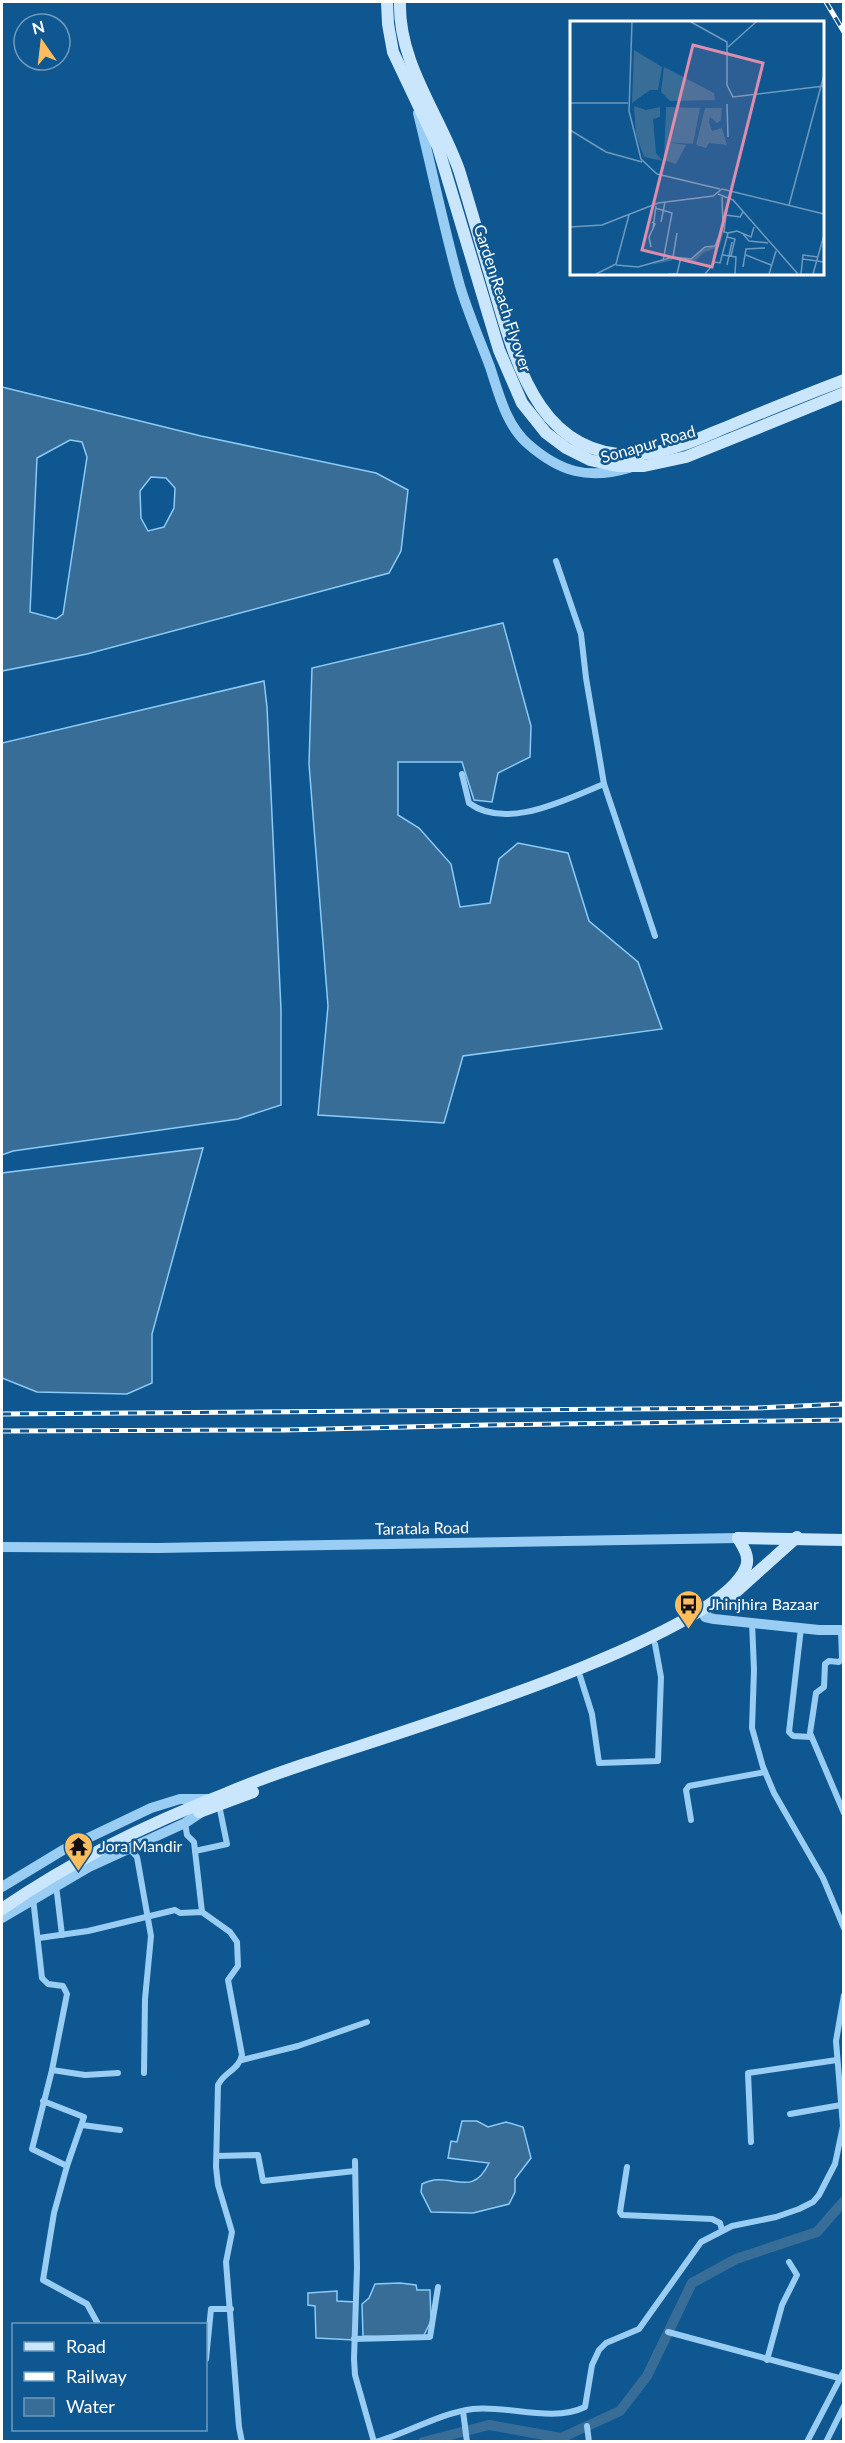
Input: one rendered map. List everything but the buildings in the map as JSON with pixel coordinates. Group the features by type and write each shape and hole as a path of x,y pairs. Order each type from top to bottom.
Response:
{"main road":[{"name":"Garden Reach Flyover","path":"387,2 393,52 438,147 499,350 522,403 546,433 566,448 590,460 617,466 644,466 686,457 843,392"},
{"name":"Garden Reach Flyover","path":"399,2 401,29 409,61 449,142 511,346 533,397 555,423 583,443 606,451 631,454 655,452 682,445 843,380"},
{"name":"Taratala Road","path":"738,1538 797,1537 843,1540"},
{"path":"2,1909 101,1850 162,1821 311,1768 470,1716 580,1676 655,1644 744,1586 797,1537"},
{"path":"162,1821 203,1811 215,1802 305,1764 459,1713 566,1674 706,1611 737,1581 747,1565 747,1554 738,1538"}],"street":[{"name":"Sonapur Road","path":"399,2 399,40 406,56 461,287 509,419 527,443 550,460 570,469 586,475 608,474 736,434 843,392"},
{"path":"556,561 581,634 604,784 655,936"},
{"path":"462,774 469,803 482,810 515,815 536,810 604,784"},
{"name":"Taratala Road","path":"2,1547 205,1547 738,1538"},
{"path":"706,1611 752,1622 842,1630 842,1659 839,1662 829,1661 825,1664 824,1687 816,1693 810,1726 811,1737 843,1813"},
{"path":"752,1622 754,1670 752,1728 765,1772 774,1793 823,1878 840,1914 843,1928"},
{"path":"801,1628 789,1732 793,1736 811,1737"},
{"path":"580,1676 592,1714 599,1763 658,1761 661,1677 655,1644"},
{"path":"691,1820 686,1790 690,1786 765,1772"},
{"path":"2,1887 63,1850 151,1808 180,1799 215,1802 227,1844 195,1851"},
{"path":"2,1918 56,1884 129,1847 185,1823 203,1811"},
{"path":"185,1823 187,1835 193,1840 202,1912"},
{"path":"129,1847 137,1857 152,1945 145,1999 144,2073"},
{"path":"56,1884 62,1935"},
{"path":"33,1897 42,1978 48,1984 63,1986 67,1991 52,2070 32,2149 67,2166"},
{"path":"39,1938 88,1931 173,1910 180,1913 202,1912 230,1932 237,1942 238,1966 228,1980 240,2036 242,2060 220,2080 218,2085 217,2156 218,2185 232,2232 226,2262 238,2427 242,2442"},
{"path":"355,2161 357,2268 355,2375 375,2442 463,2413 487,2409 541,2414 585,2407 592,2365 599,2350 606,2343 639,2330 698,2246 722,2230 776,2217 813,2202 819,2195 835,2164 842,2139 837,2027 843,1995"},
{"path":"242,2060 298,2046 367,2022"},
{"path":"751,2142 748,2073 837,2060"},
{"path":"52,2070 93,2076 118,2073"},
{"path":"43,2101 84,2117 67,2166 52,2222 43,2280 87,2304 97,2323"},
{"path":"790,2114 841,2105"},
{"path":"82,2125 120,2130"},
{"path":"217,2156 258,2155 263,2181 355,2171"},
{"path":"627,2167 620,2212 622,2215 712,2219 720,2223 722,2230"},
{"path":"767,2360 782,2305 797,2275 789,2262"},
{"path":"354,2339 430,2337 438,2287"},
{"path":"207,2349 211,2309 231,2308"},
{"path":"668,2332 839,2378"},
{"path":"807,2442 843,2371"},
{"path":"826,2442 843,2406"},
{"path":"463,2413 467,2442"},
{"path":"587,2426 589,2442"}],"water":[{"path":"2,387 201,436 376,473 408,490 401,551 389,573 87,654 2,671","holes":["70,440 82,442 87,457 63,614 56,619 30,612 37,458","151,477 166,478 175,488 174,508 164,527 148,531 141,518 140,491"]},
{"path":"503,623 531,726 530,757 498,773 492,802 474,800 462,762 398,762 398,815 419,828 451,864 460,907 490,903 499,859 518,843 568,853 589,921 638,962 662,1029 463,1056 444,1123 318,1115 328,1006 309,764 312,668"},
{"path":"264,681 281,1010 281,1105 238,1119 13,1151 2,1155 2,743"},
{"path":"203,1148 152,1334 152,1383 127,1394 37,1392 2,1378 2,1173"},
{"path":"462,2121 477,2121 488,2127 506,2122 523,2127 531,2158 515,2179 515,2192 509,2204 473,2213 431,2212 421,2192 422,2184 432,2180 467,2182 475,2180 489,2163 448,2158 451,2141 457,2142"},
{"path":"375,2284 416,2285 417,2290 430,2290 431,2321 422,2339 363,2336 362,2304 369,2298"},
{"path":"337,2291 337,2301 355,2302 354,2340 316,2338 315,2306 308,2305 308,2293"}],"waterway":[{"path":"423,2442 489,2425 561,2438 620,2411 647,2376 692,2283 736,2259 817,2232 844,2201"}],"railway":[{"path":"826,2 844,32"},
{"path":"2,1414 756,1408 844,1404"},
{"path":"2,1431 284,1430 844,1420"}],"place":[{"name":"Jhinjhira Bazaar","path":"688,1630"},
{"name":"Jora Mandir","path":"78,1872"}]}
